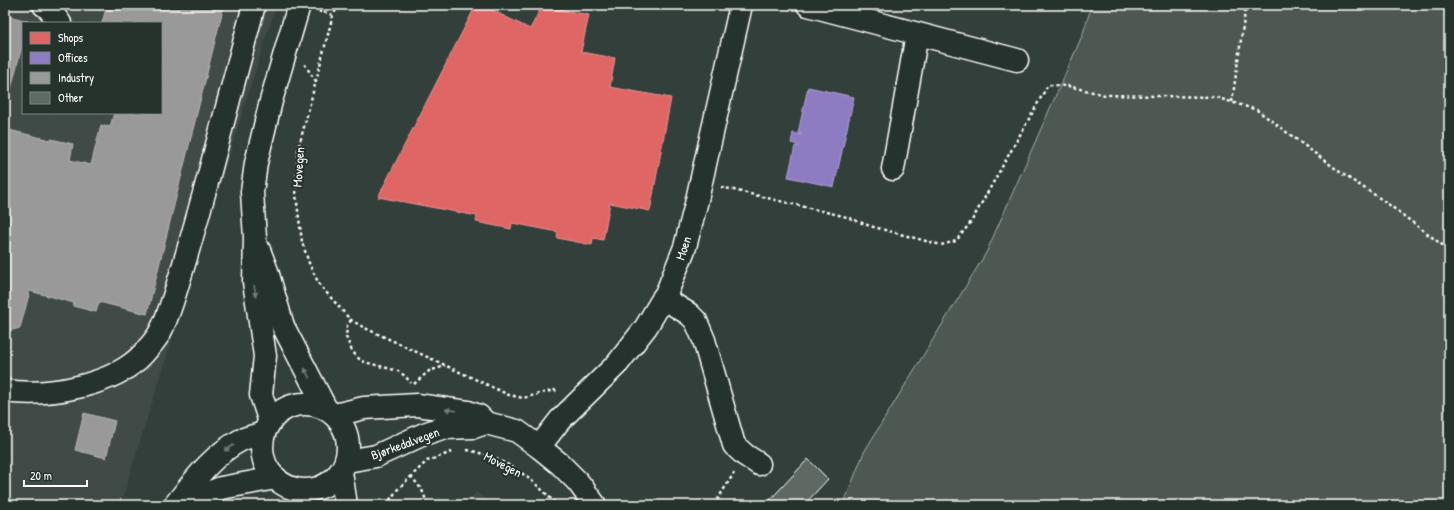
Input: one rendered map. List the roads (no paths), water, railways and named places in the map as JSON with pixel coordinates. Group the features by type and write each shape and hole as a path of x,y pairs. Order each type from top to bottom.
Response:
{"main road":[{"path":"44,5 59,22"},
{"path":"5,391 20,393 52,391 83,386 128,367 143,354 158,335 171,307 192,240 254,5"},
{"path":"267,427 261,395 265,356 254,282 255,238 252,192 256,163 271,101 299,5"},
{"name":"Moen","path":"539,447 560,420 618,363 646,327 663,298 685,247 741,5"},
{"path":"808,5 1017,60"},
{"path":"894,169 916,34"},
{"path":"255,238 267,271 283,326 330,411 343,424 348,436 349,448 344,466 346,505"},
{"path":"663,298 689,314 696,321 704,340 734,445 752,460"},
{"path":"285,490 268,469 263,457 262,445 267,427 278,412 289,406 301,403 314,404 330,411"},
{"name":"Bjørkedalvegen","path":"330,411 417,405 468,412 479,416 486,423 517,431 539,447 560,464 578,482 594,505"},
{"name":"Bjørkedalvegen","path":"344,466 376,456 424,434 442,428 474,427 486,423"},
{"path":"175,505 203,469 224,451 267,427"},
{"path":"180,505 221,488 310,490 322,487 333,481 344,466"}]}
